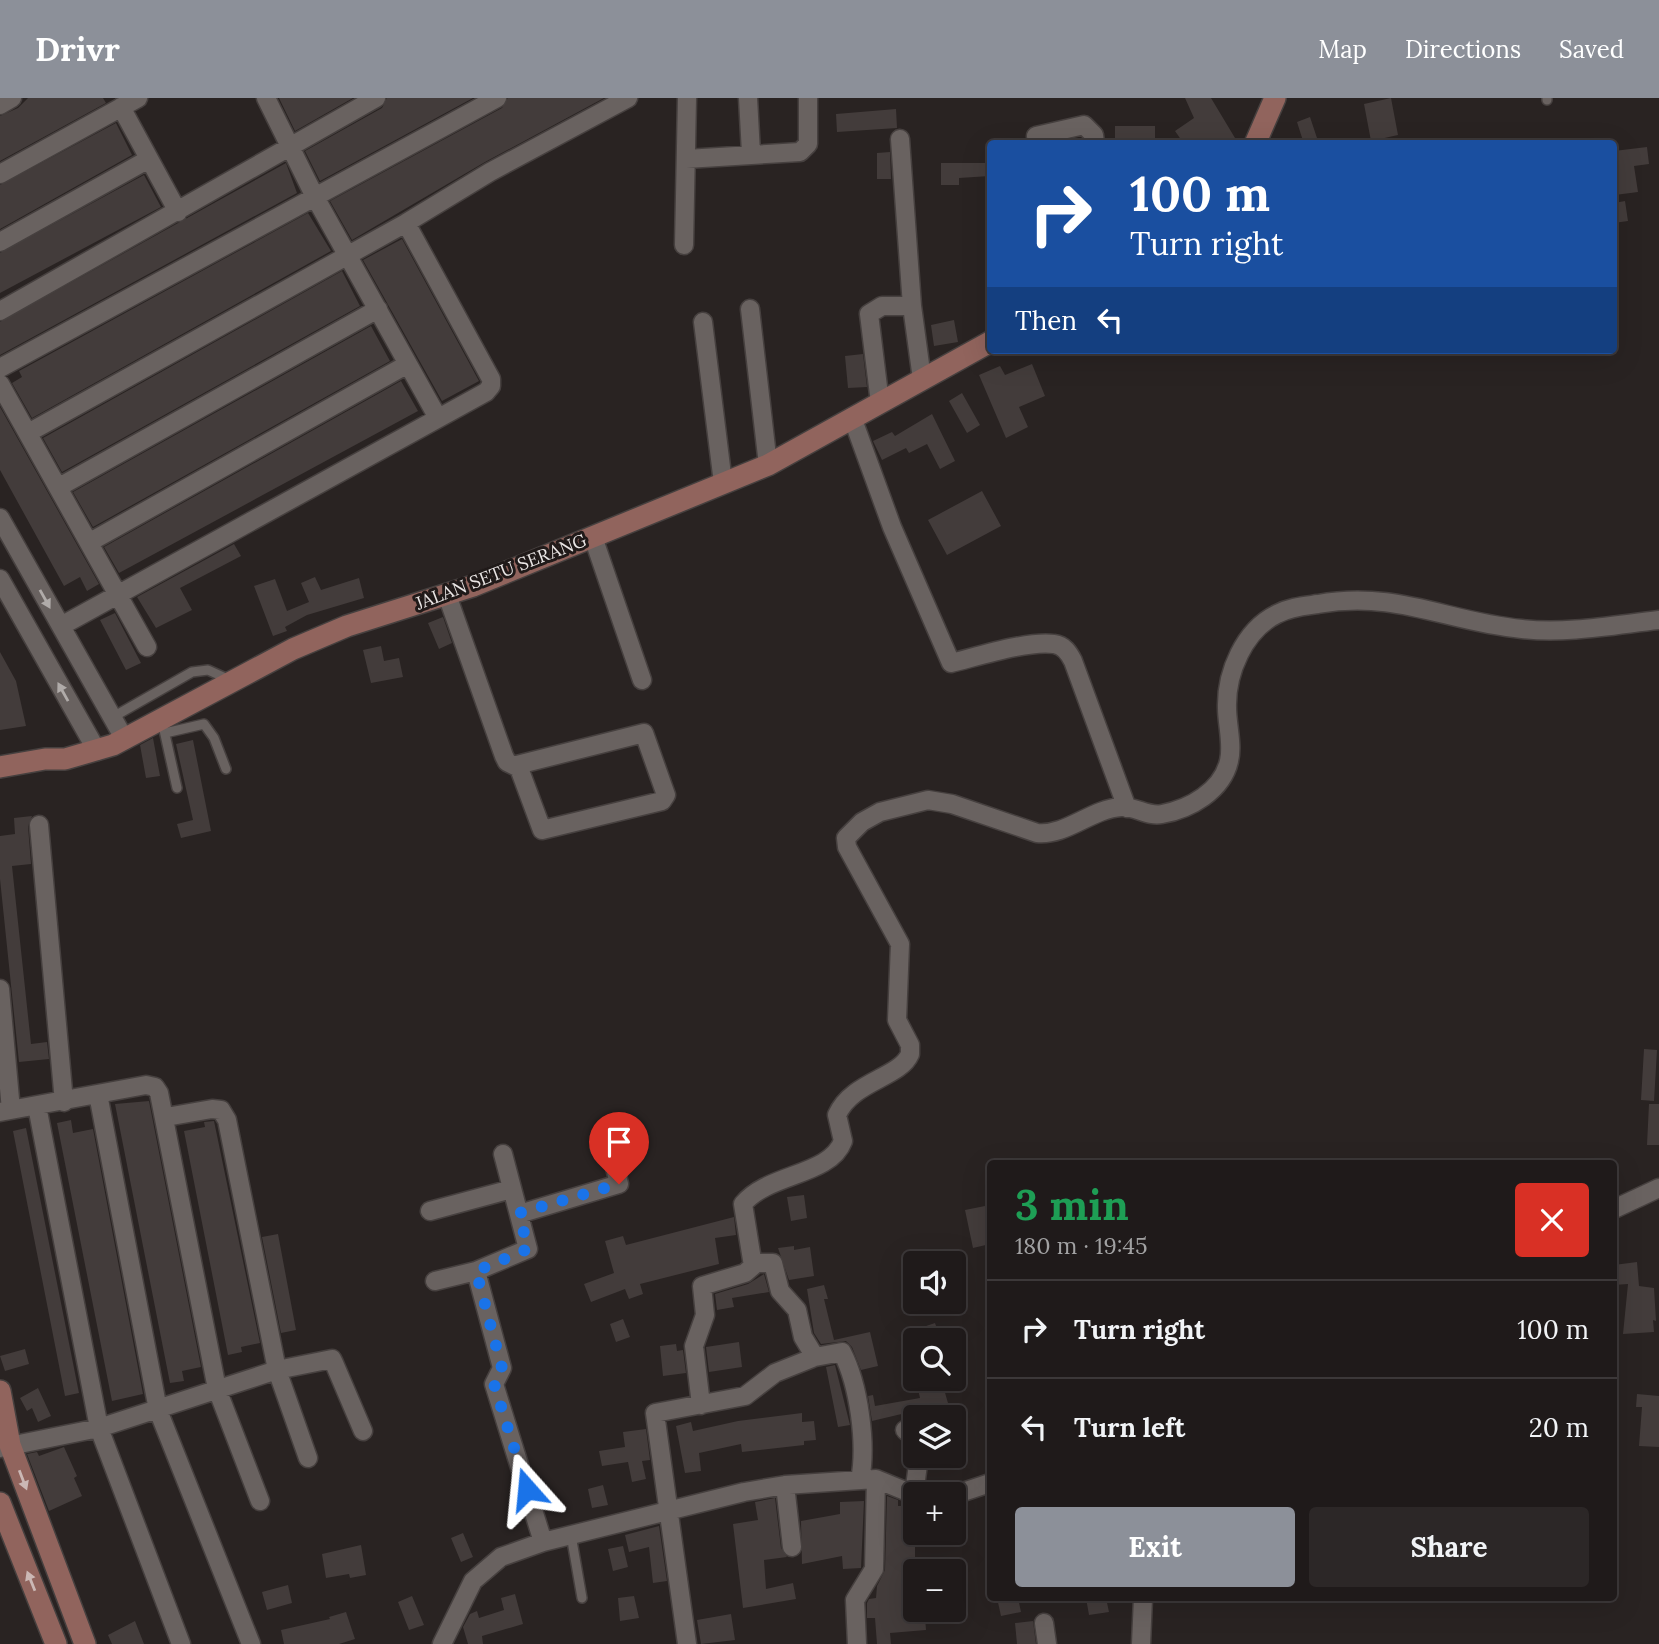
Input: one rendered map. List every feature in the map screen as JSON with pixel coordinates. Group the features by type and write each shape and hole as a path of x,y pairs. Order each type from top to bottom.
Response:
{"street":[{"path":"0,105 12,98"},
{"path":"0,174 138,98"},
{"path":"266,98 315,197 438,418"},
{"path":"0,311 290,150 376,98"},
{"path":"0,368 497,98"},
{"path":"28,433 348,256 490,172 628,98"},
{"path":"684,245 687,98"},
{"path":"748,98 751,153"},
{"path":"686,159 751,153 796,153 805,148 809,137 808,98"},
{"path":"1257,140 1275,98"},
{"path":"121,107 178,212"},
{"path":"1036,136 1084,125 1095,140"},
{"path":"900,139 912,306 922,379"},
{"path":"0,242 149,159"},
{"path":"61,626 486,393 491,386 491,379 406,223"},
{"path":"880,403 869,314 882,306 912,306"},
{"path":"58,487 378,309"},
{"path":"750,309 768,465"},
{"path":"703,322 723,483"},
{"name":"JALAN SETU SERANG","path":"0,766 97,751 163,727 232,681 293,649 347,626 447,595 768,465 987,344"},
{"path":"90,542 408,363"},
{"path":"0,384 147,647"},
{"path":"852,417 892,527 951,663 1036,645 1054,643 1064,647 1082,683 1127,808"},
{"path":"0,518 125,740"},
{"path":"593,537 642,680"},
{"path":"32,576 3,585 97,751"},
{"path":"447,595 507,762 517,765 644,733 666,795 662,801 542,830 517,765"},
{"path":"701,1405 694,1346 705,1315 702,1286 751,1270 753,1263 745,1202 779,1178 806,1172 829,1158 843,1141 836,1115 845,1099 900,1066 910,1054 910,1045 897,1020 900,944 847,847 846,838 850,831 880,812 928,800 964,807 1037,833 1051,835 1065,826 1119,807 1154,815 1170,813 1202,800 1214,788 1229,761 1228,682 1253,634 1281,612 1335,601 1386,600 1518,629 1542,631 1576,630 1659,620"},
{"path":"39,825 64,1102"},
{"path":"0,989 5,1111 146,1085 155,1087 159,1093 166,1117 218,1389 260,1500"},
{"path":"98,1094 158,1410 251,1644"},
{"path":"37,1106 99,1428 181,1644"},
{"path":"166,1117 212,1109 221,1110 227,1119 277,1370 308,1458"},
{"path":"519,1213 619,1184 611,1151 600,1148"},
{"path":"435,1281 476,1271 528,1249 503,1154"},
{"path":"1617,1208 1659,1188"},
{"path":"430,1211 512,1189"},
{"path":"753,1263 773,1263 780,1291 797,1310 803,1337 815,1357"},
{"path":"476,1271 502,1368 494,1384 543,1542"},
{"path":"687,1644 655,1413 745,1396 775,1373 815,1357 844,1354 861,1421 874,1569 855,1600 857,1644"},
{"path":"5,1446 99,1428 277,1370 332,1359 363,1431"},
{"path":"0,1391 5,1446 85,1644"},
{"path":"442,1644 473,1581 501,1558 543,1542 744,1492 785,1485 868,1479 903,1491"},
{"path":"966,1490 987,1484"},
{"path":"785,1485 792,1547"},
{"path":"0,1503 56,1644"},
{"path":"1141,1644 1143,1601"},
{"path":"1044,1623 1047,1644"}],"lane":[{"path":"113,717 192,672 208,670 232,681"},
{"path":"177,788 163,727 204,724 214,738 226,769"},
{"path":"571,1535 582,1598"}],"building":[{"path":"28,98 103,98 106,103 0,161 0,116 18,108"},
{"path":"279,98 353,98 295,131"},
{"path":"387,98 473,98 320,181 305,151 382,108"},
{"path":"508,98 604,98 485,162 352,240 330,201 502,108"},
{"path":"1185,98 1211,98 1236,140 1181,140 1175,131 1194,118"},
{"path":"1391,98 1398,135 1371,140 1364,104"},
{"path":"896,109 897,128 837,132 836,114"},
{"path":"1310,117 1318,140 1303,140 1297,122"},
{"path":"116,123 132,155 0,229 0,185"},
{"path":"1115,126 1155,126 1155,140 1115,140"},
{"path":"1647,147 1649,164 1634,166 1638,192 1617,195 1617,151"},
{"path":"890,152 891,179 877,179 877,153"},
{"path":"286,163 297,193 0,355 0,322"},
{"path":"941,163 987,163 987,176 959,178 959,185 941,185"},
{"path":"144,175 161,207 0,293 0,253"},
{"path":"1625,201 1628,221 1617,223 1617,202"},
{"path":"308,213 331,251 32,418 12,383 22,377 19,371"},
{"path":"402,239 479,381 442,401 363,260"},
{"path":"342,271 360,306 62,472 43,438"},
{"path":"954,320 958,342 934,346 931,325"},
{"path":"371,326 390,361 93,527 73,492"},
{"path":"863,354 867,387 848,388 845,356"},
{"path":"1032,364 1045,396 1019,407 1028,427 1006,438 979,375 1000,366 1005,375"},
{"path":"401,381 418,411 119,573 104,547"},
{"path":"962,393 980,425 967,433 949,401"},
{"path":"0,407 99,584 87,591 80,577 64,586 0,470"},
{"path":"932,414 955,461 940,469 927,444 909,453 906,448 882,460 873,441 892,432 895,436"},
{"path":"982,491 1001,526 947,555 928,520"},
{"path":"234,544 241,556 180,588 192,610 156,628 137,597"},
{"path":"315,577 321,590 359,578 364,598 307,615 285,627 287,631 273,636 254,586 275,579 287,611 309,602 301,583"},
{"path":"115,613 141,663 126,670 100,620"},
{"path":"443,617 452,643 439,649 428,623"},
{"path":"381,646 384,661 399,658 403,677 371,683 363,650"},
{"path":"0,652 16,681 26,726 0,730"},
{"path":"153,738 160,776 146,778 140,745"},
{"path":"193,740 211,831 181,838 177,824 193,820 176,744"},
{"path":"32,816 28,826 31,864 12,866 31,1044 47,1042 49,1059 19,1062 0,879 0,836 15,834 14,818"},
{"path":"1644,1049 1657,1050 1654,1101 1641,1100"},
{"path":"149,1101 201,1367 182,1371 184,1381 170,1383 115,1104"},
{"path":"1649,1104 1659,1104 1659,1145 1647,1145"},
{"path":"71,1120 73,1133 93,1129 143,1394 112,1401 57,1123"},
{"path":"214,1121 260,1343 241,1347 242,1352 228,1355 184,1131 205,1127 204,1122"},
{"path":"26,1128 79,1393 65,1396 13,1131"},
{"path":"804,1195 807,1218 791,1221 787,1197"},
{"path":"987,1206 987,1245 973,1248 965,1210"},
{"path":"734,1217 736,1235 715,1238 719,1264 640,1284 643,1294 629,1299 625,1289 591,1302 584,1284 614,1273 605,1241 623,1236 626,1245"},
{"path":"278,1234 296,1330 281,1333 262,1237"},
{"path":"794,1246 794,1250 810,1247 814,1276 789,1280 778,1248"},
{"path":"1637,1262 1639,1286 1654,1288 1654,1332 1623,1334 1628,1284 1617,1285 1617,1265"},
{"path":"764,1274 769,1292 732,1298 734,1307 717,1310 715,1294 748,1284"},
{"path":"824,1285 828,1299 824,1299 834,1340 870,1332 878,1366 861,1370 852,1347 846,1341 821,1344 814,1333 807,1289"},
{"path":"623,1319 630,1337 616,1342 610,1324"},
{"path":"935,1323 937,1328 920,1328"},
{"path":"739,1342 742,1367 709,1372 706,1347"},
{"path":"676,1344 677,1351 683,1350 686,1373 663,1376 660,1346"},
{"path":"25,1349 29,1364 5,1371 0,1356"},
{"path":"835,1365 850,1425 838,1427 826,1367"},
{"path":"38,1388 51,1416 38,1422 32,1408 27,1411 20,1398"},
{"path":"918,1391 944,1391 948,1403 903,1405 903,1414 872,1421 868,1396 873,1395 875,1406 920,1398"},
{"path":"1637,1394 1659,1396 1659,1447 1639,1446 1642,1407 1636,1407"},
{"path":"802,1413 802,1422 814,1421 816,1440 804,1441 804,1445 742,1452 741,1444 699,1453 701,1471 685,1473 676,1426 691,1422 693,1431 738,1421"},
{"path":"646,1429 650,1460 642,1461 646,1479 632,1482 628,1462 602,1466 599,1451 625,1447 623,1432"},
{"path":"64,1447 77,1476 74,1478 82,1496 49,1511 27,1454 37,1452 39,1456"},
{"path":"603,1485 608,1505 592,1508 588,1489"},
{"path":"887,1496 898,1500 898,1506 903,1506 903,1545 915,1545 915,1559 903,1559 903,1622 925,1622 926,1630 890,1633 891,1644 877,1644 875,1618 867,1618 867,1603 869,1599 876,1598 877,1586 885,1570"},
{"path":"775,1498 781,1548 787,1557 764,1560 766,1589 793,1583 796,1599 743,1608 733,1524 758,1520 755,1502"},
{"path":"864,1501 861,1568 843,1569 842,1556 802,1564 801,1521 840,1514 840,1502"},
{"path":"659,1526 667,1581 653,1583 649,1547 629,1552 625,1535"},
{"path":"463,1533 473,1557 461,1562 451,1538"},
{"path":"361,1545 366,1575 350,1578 349,1574 326,1578 322,1554"},
{"path":"623,1546 628,1567 613,1571 608,1549"},
{"path":"288,1585 292,1603 267,1610 262,1592"},
{"path":"515,1594 523,1624 482,1636 483,1644 468,1644 463,1627 470,1614 477,1611 479,1618 504,1610 501,1598"},
{"path":"412,1596 424,1625 409,1630 398,1602"},
{"path":"634,1596 639,1618 620,1621 618,1598"},
{"path":"998,1601 1019,1601 1021,1612 1001,1616"},
{"path":"1087,1601 1107,1601 1109,1612 1089,1615"},
{"path":"346,1612 355,1639 339,1644 284,1644 281,1630 330,1619 329,1617"},
{"path":"731,1614 735,1640 701,1644 697,1620"},
{"path":"135,1621 144,1644 112,1644 108,1635"},
{"path":"1033,1621 1036,1644 1017,1644 1015,1623"}],"route":[{"path":"527,1489 494,1384 502,1368 476,1271 524,1253 528,1249 519,1213 619,1184"}]}
